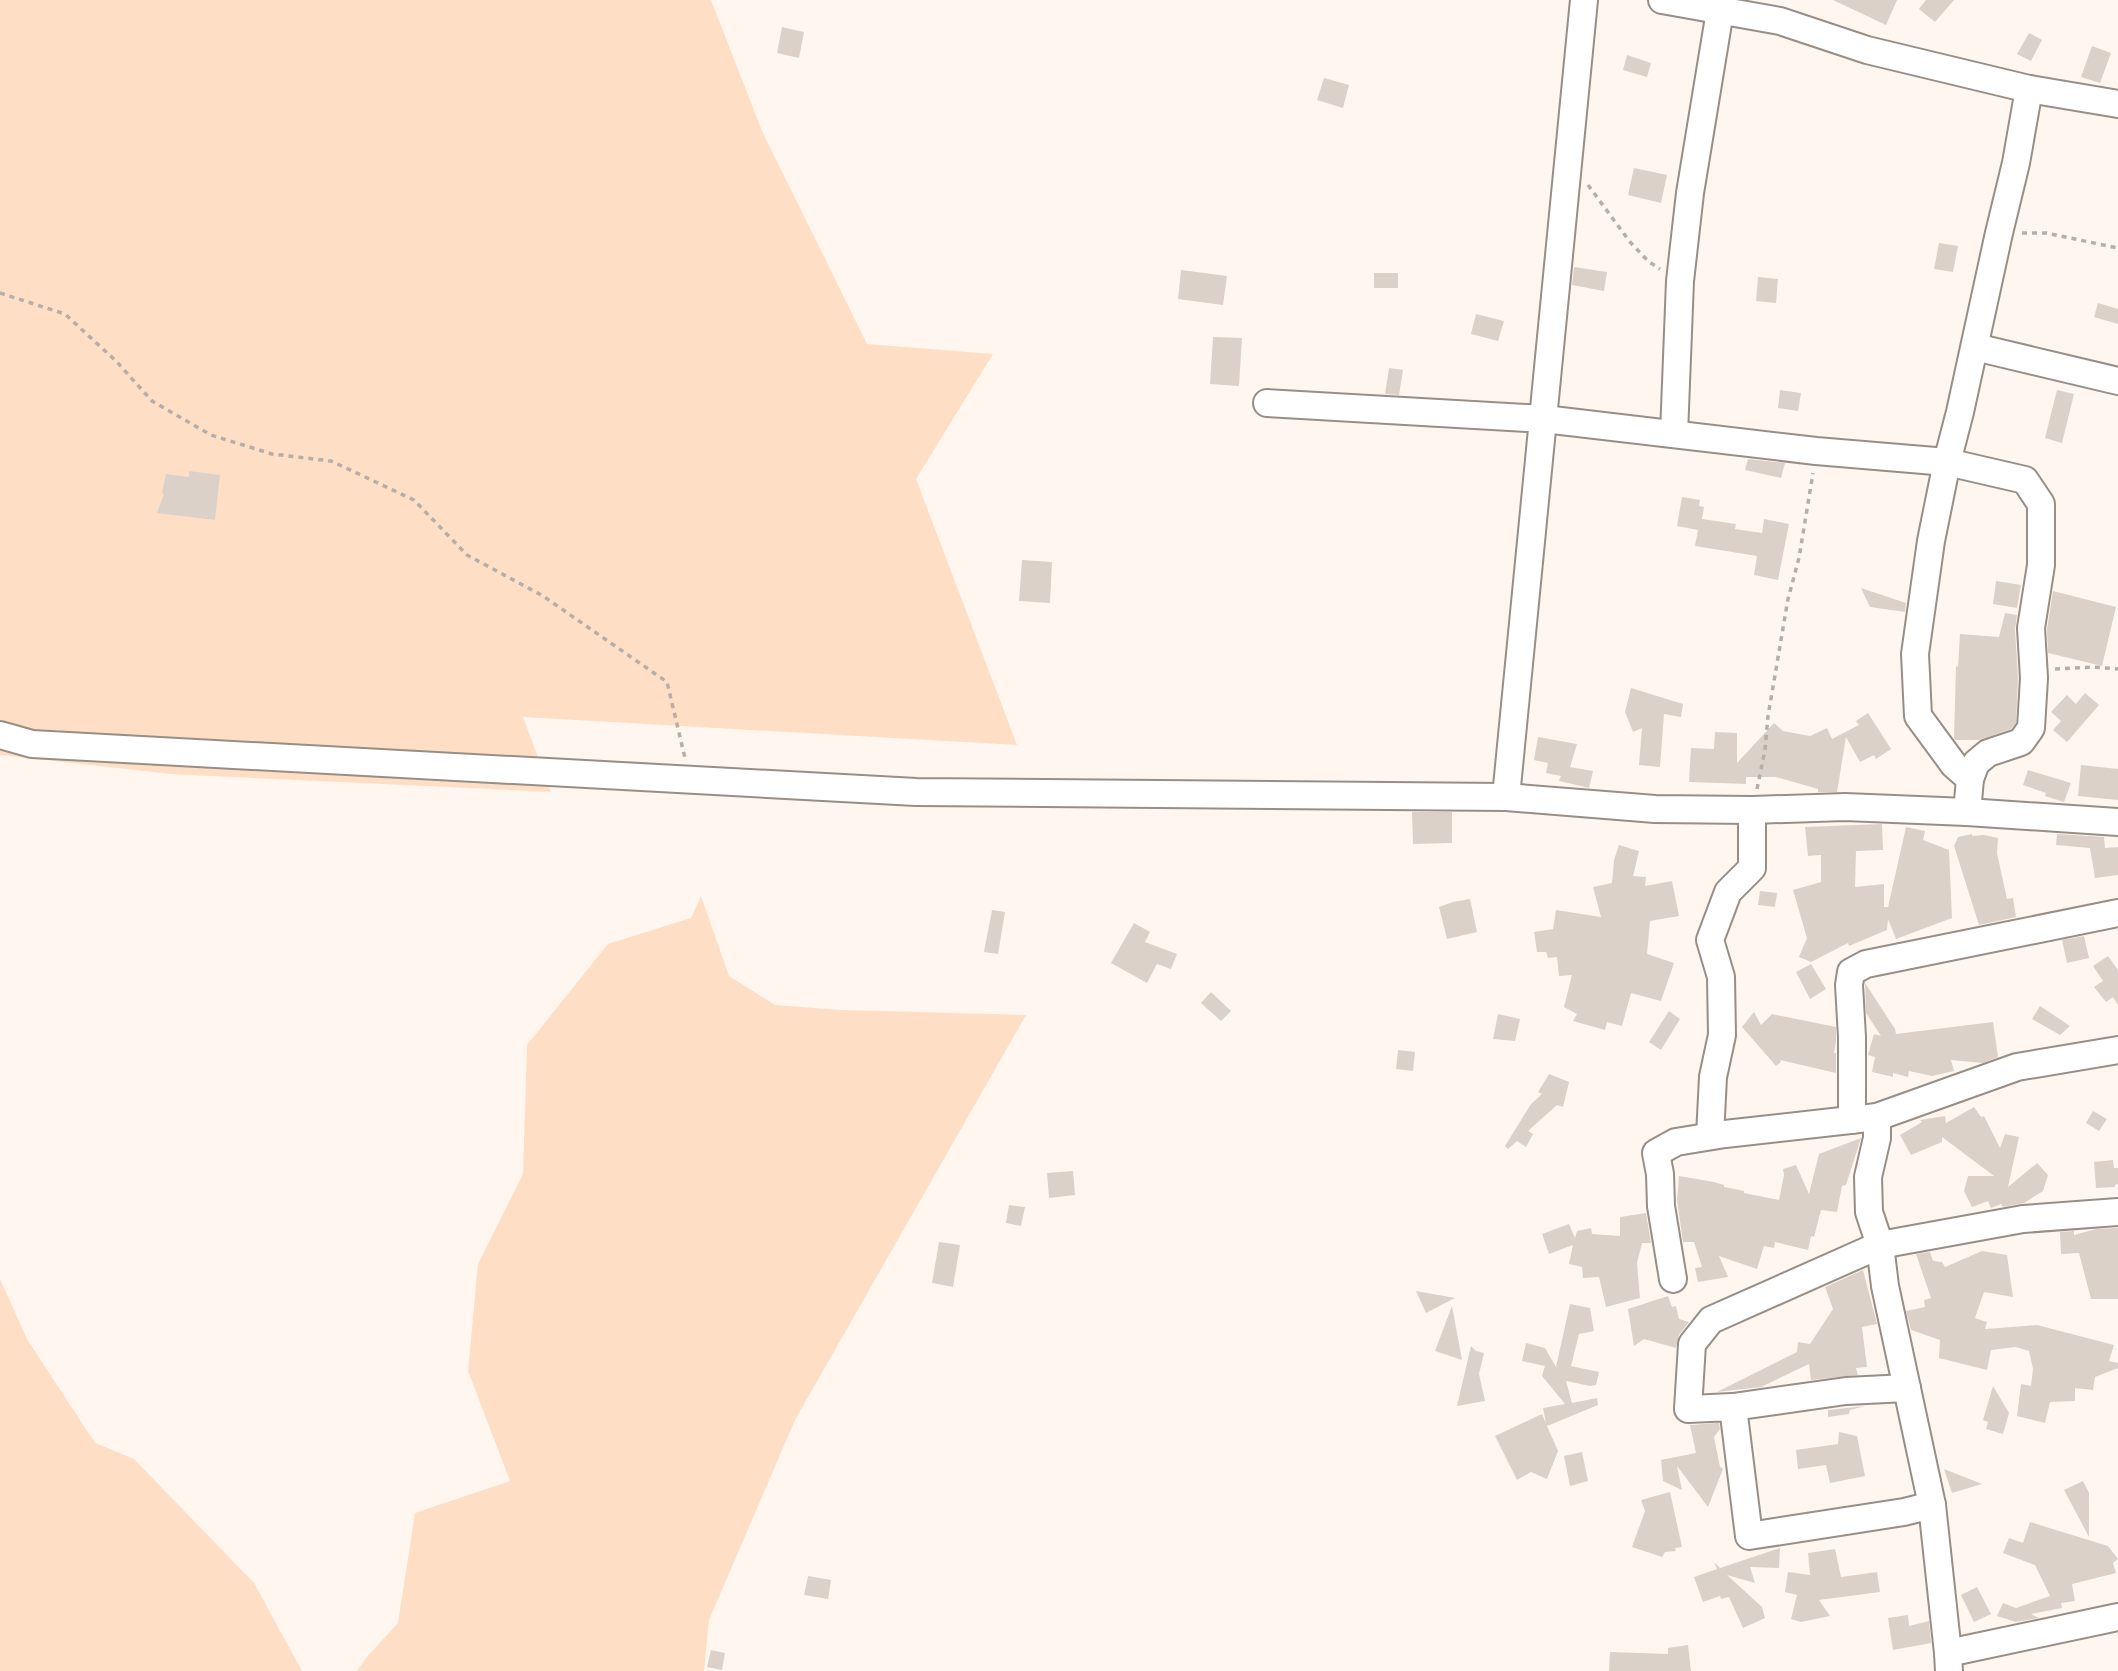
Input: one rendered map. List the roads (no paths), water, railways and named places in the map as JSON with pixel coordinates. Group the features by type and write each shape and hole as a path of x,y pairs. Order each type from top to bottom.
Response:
{"street":[{"path":"1506,797 1584,0"},
{"path":"1662,0 1780,21 1867,50 2029,89 2118,104"},
{"path":"1674,434 1680,281 1690,193 1720,11"},
{"path":"1970,779 1954,765 1918,716 1915,654 1931,541 1998,233 2016,163 2029,89"},
{"path":"1975,347 2118,381"},
{"path":"1267,403 1544,419 1947,462 2025,480 2041,504 2042,565 2031,628 2034,678 2031,728 2021,742 1987,753 1976,762 1970,779 1967,812"},
{"path":"0,735 32,744 916,792 1506,797 1655,809 1845,807 2118,822"},
{"path":"1710,1136 1713,1077 1722,1035 1721,977 1710,940 1728,892 1752,868 1752,810"},
{"path":"2118,913 1866,964 1852,972 1849,985 1852,1037 1864,1118 1877,1138 1868,1177 1869,1212 1880,1245 1885,1286 1932,1505 1949,1662 2118,1617"},
{"path":"1673,1279 1661,1206 1656,1153 1676,1142 1864,1118 2017,1067 2118,1050"},
{"path":"1908,1388 1846,1391 1733,1407 1688,1409 1692,1344 1711,1320 1880,1245 2023,1219 2118,1212"},
{"path":"1733,1407 1749,1536 1932,1505"}]}
